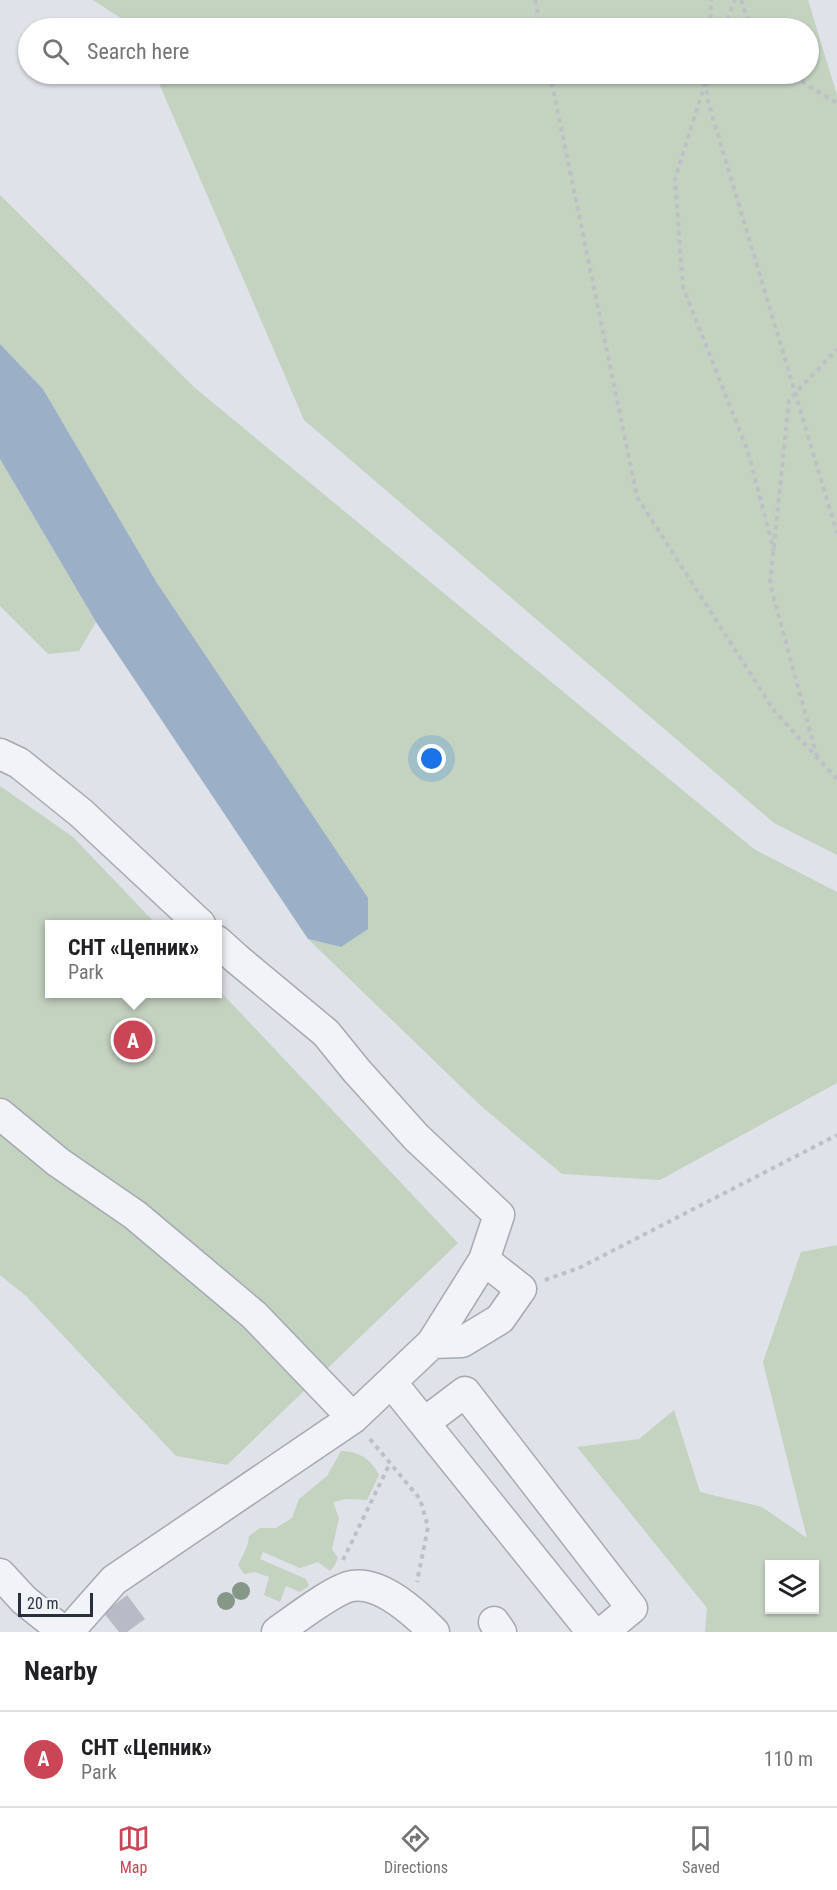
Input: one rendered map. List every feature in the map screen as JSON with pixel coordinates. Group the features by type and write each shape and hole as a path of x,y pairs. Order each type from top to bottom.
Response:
{"lane":[{"path":"0,754 19,763 81,813 196,920"},
{"path":"0,1574 24,1600 66,1632 114,1580 353,1418 432,1343 484,1260 499,1215 416,1137 326,1033 222,946"},
{"path":"0,1114 58,1162 135,1215 254,1315 353,1418"},
{"path":"432,1343 462,1342 500,1318 521,1289 484,1260"},
{"path":"391,1382 592,1632"},
{"path":"424,1424 465,1392 632,1608 603,1632"},
{"path":"277,1632 340,1589 351,1586 371,1587 411,1609 434,1632"}],"path":[{"path":"535,0 539,18"},
{"path":"710,18 711,0"},
{"path":"728,18 735,0"},
{"path":"741,0 748,18"},
{"path":"552,84 637,496 775,712 837,779"},
{"path":"705,84 675,179 683,287 748,452 774,551"},
{"path":"707,84 706,99 837,532"},
{"path":"805,84 837,104"},
{"path":"817,758 770,584 789,400 837,349"},
{"path":"521,1289 581,1267 837,1135"},
{"path":"353,1418 420,1499 428,1527 411,1609"},
{"path":"331,1596 337,1572 390,1463"}],"green space":[{"path":"93,0 808,0 813,18 121,18"},
{"path":"819,36 837,95 837,855 774,823 304,420 159,84 819,84"},
{"path":"0,195 195,388 754,849 837,892 837,1083 660,1180 562,1174 481,1106 308,939 341,947 157,583 43,389 0,344"},
{"path":"0,459 96,622 79,651 48,654 0,606"},
{"path":"0,786 73,837 152,920 45,920 45,998 222,998 222,993 458,1243 227,1465 176,1456 26,1296 0,1275"},
{"path":"837,1245 837,1632 705,1632 707,1608 577,1447 639,1439 674,1410 700,1492 762,1507 807,1538 763,1362 801,1252"},
{"path":"341,1451 353,1452 364,1457 379,1475 367,1500 346,1499 333,1502 339,1518 332,1549 338,1558 335,1565 330,1571 318,1562 300,1568 263,1552 260,1559 306,1579 309,1586 300,1592 286,1586 280,1602 264,1595 269,1577 255,1572 244,1574 238,1565 247,1547 249,1536 260,1528 276,1528 292,1518 299,1499 327,1476"}],"water":[{"path":"0,344 43,389 157,583 368,898 368,929 341,947 308,939 96,622 0,459"}],"building":[{"path":"127,1595 145,1619 127,1632 119,1632 104,1613"}],"place":[{"name":"СНТ «Цепник»","path":"133,1040"}]}
